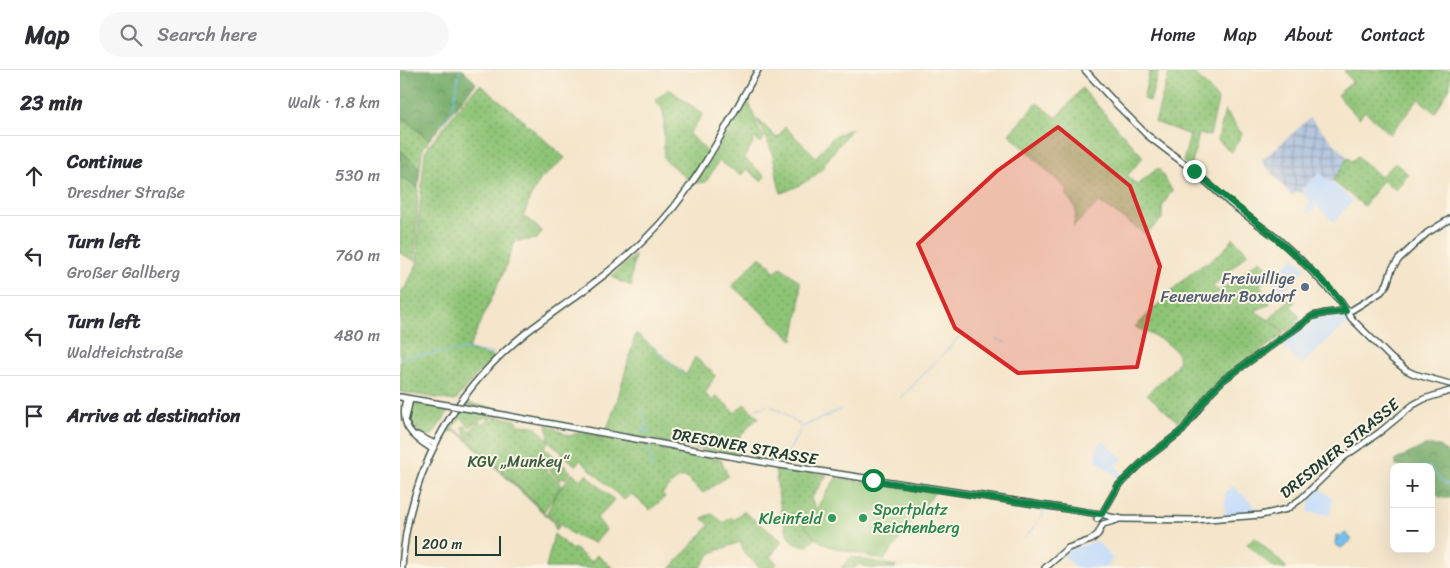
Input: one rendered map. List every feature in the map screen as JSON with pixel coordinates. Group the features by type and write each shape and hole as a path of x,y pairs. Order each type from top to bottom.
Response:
{"main road":[{"path":"402,568 406,530 422,473 451,414 470,388 499,357 620,262 661,223 701,170 758,70"},
{"path":"1085,70 1152,140 1194,171 1231,204 1278,238 1317,276 1340,301 1346,311 1392,360 1406,370 1420,376 1450,384"},
{"path":"1045,568 1068,548 1088,542 1094,537 1115,491 1148,457 1183,430 1211,392 1223,380 1313,316 1352,310 1381,292 1399,259 1426,233 1450,219"},
{"name":"DRESDNER STRASSE","path":"405,398 773,464 1086,513 1103,518 1203,520 1261,515 1287,509 1302,498 1344,458 1380,432 1413,404 1450,391"},
{"path":"405,398 403,409 404,421 408,430 415,437 434,447"},
{"path":"405,398 407,422 414,432 434,447"},
{"path":"400,403 403,409"},
{"path":"423,438 429,439 441,432"}],"highlighted area":[{"path":"1058,127 1130,186 1160,266 1137,367 1018,373 955,328 918,244 997,171"}],"shaded area":[{"path":"1310,118 1348,158 1331,183 1320,172 1302,189 1302,193 1295,192 1292,196 1261,161"},
{"path":"1320,172 1353,201 1334,222 1316,206 1310,214 1305,209 1311,202 1303,194 1306,190 1303,188"},
{"path":"1294,257 1306,268 1284,290 1280,289 1271,280"},
{"path":"1332,315 1346,316 1351,321 1302,365 1281,344 1306,323 1308,325 1317,318"},
{"path":"1103,441 1123,459 1119,464 1116,463 1115,465 1123,476 1127,474 1121,481 1096,460 1097,447"},
{"path":"1233,486 1256,507 1256,513 1225,516 1225,493"},
{"path":"1317,486 1333,499 1330,515 1308,512 1311,495"},
{"path":"1097,541 1113,559 1105,568 1077,568 1063,556 1069,550"}],"green space":[{"path":"400,70 463,70 476,83 429,140 400,116"},
{"path":"1150,70 1159,70 1150,101 1143,99"},
{"path":"1170,70 1191,70 1218,100 1210,136 1199,134 1191,167 1183,162 1190,135 1155,122"},
{"path":"1344,70 1450,70 1450,87 1435,113 1419,99 1390,134 1365,111 1359,118 1337,95 1352,82"},
{"path":"480,85 565,158 540,180 530,198 505,269 468,350 494,357 455,401 400,392 400,292 407,285 417,264 425,151 469,95"},
{"path":"1082,88 1143,157 1127,176 1137,185 1158,168 1172,190 1162,207 1162,219 1146,234 1099,202 1073,227 1076,211 1067,197 1067,190 1009,134 1037,103 1057,118"},
{"path":"669,89 703,114 689,134 710,154 692,183 664,159 663,110 655,100"},
{"path":"747,97 759,130 764,137 761,143 754,138 744,158 765,176 761,181 747,169 741,175 719,161 706,182 697,183"},
{"path":"1225,110 1242,134 1231,153 1218,140"},
{"path":"400,116 429,140 422,151 420,168 400,150"},
{"path":"757,119 777,138 785,127 816,157 833,137 852,128 824,164 825,166 816,175 781,193 771,150"},
{"path":"400,150 420,168 418,188 405,178 400,179"},
{"path":"1357,156 1380,177 1395,163 1408,174 1396,190 1382,180 1364,206 1333,181 1348,158 1352,161"},
{"path":"405,178 418,188 415,261 400,253 400,179"},
{"path":"525,217 542,231 537,239 517,241"},
{"path":"1233,238 1248,253 1213,287 1219,291 1260,260 1273,273 1260,285 1270,304 1255,311 1269,320 1290,298 1295,302 1291,306 1300,317 1295,321 1298,324 1288,332 1274,324 1285,333 1216,384 1180,424 1147,394 1173,370 1178,362 1178,356 1163,341 1135,327 1182,281 1223,251"},
{"path":"635,255 631,278 632,286 612,276"},
{"path":"759,257 769,264 774,272 781,267 800,282 800,304 793,340 732,286"},
{"path":"636,333 686,375 695,357 715,375 705,394 713,401 717,396 735,413 744,404 759,418 738,439 735,436 727,444 743,457 606,431 617,401"},
{"name":"KGV „Munkey“","path":"463,402 527,414 529,418 523,415 465,405 464,411 516,420 519,425 534,426 549,440 547,425 570,436 579,432 601,436 599,441 604,436 694,456 714,458 713,461 717,458 721,460 728,476 703,493 685,477 677,479 662,494 665,497 650,510 631,494 624,500 580,460 576,466 549,441 544,447 571,472 566,479 563,477 560,481 543,463 541,465 562,485 544,511 467,437 462,427 464,425 476,436 471,430 479,422 483,424 488,419 494,422 497,419 483,418 470,427 461,418 450,430 456,430 462,434 545,513 559,525 556,530 553,522 459,433 454,431 448,432 435,455 433,454 445,428"},
{"path":"416,403 450,410 432,435 420,434 413,427 410,416 413,405"},
{"path":"1424,446 1440,446 1450,456 1450,498 1443,498 1435,493 1435,463 1396,463 1396,460"},
{"path":"777,467 827,475 811,499 816,510 805,526 815,538 808,546 796,544 787,532 779,498 775,469"},
{"path":"573,473 580,480 586,474 614,500 597,518 606,530 595,543 573,535 547,513 555,496"},
{"name":"Sportplatz Reichenberg","path":"836,478 935,492 884,560 829,546 815,538 805,526"},
{"path":"743,511 782,541 770,557 777,563 774,568 760,568 757,566 745,554 740,542 711,553 700,568 671,568 710,525 702,518 712,514 724,523 731,517 734,520"},
{"path":"554,534 572,550 574,548 591,562 597,555 613,568 546,568"},
{"path":"1254,537 1287,568 1274,568 1247,544"},
{"path":"851,557 896,566 895,568 869,568 859,564 855,568 841,568"}],"water":[{"path":"1346,533 1352,540 1341,548 1335,544 1336,535 1341,536"}],"waterway":[{"path":"441,125 452,110 460,70"},
{"path":"901,398 964,332"},
{"path":"996,339 1006,343"},
{"path":"653,346 684,375"},
{"path":"400,358 466,349 494,354"},
{"path":"756,409 766,406"},
{"path":"771,406 800,425"},
{"path":"642,410 648,436"},
{"path":"784,463 785,455 802,427 840,410"},
{"path":"639,430 648,432"},
{"path":"646,446 653,461 650,471"},
{"path":"783,469 783,472 787,475"},
{"path":"1435,473 1441,481 1450,485"},
{"path":"1001,503 1048,511"},
{"path":"1040,519 1043,516 1042,511"},
{"path":"1025,537 1039,521"}],"place":[{"name":"Freiwillige Feuerwehr Boxdorf","path":"1305,287"},
{"name":"Kleinfeld","path":"832,518"},
{"name":"Sportplatz Reichenberg","path":"863,518"}],"route":[{"path":"873,480 1102,514 1118,486 1157,449 1183,430 1211,392 1223,380 1313,316 1346,311 1340,301 1317,276 1278,238 1231,204 1194,171"}]}
